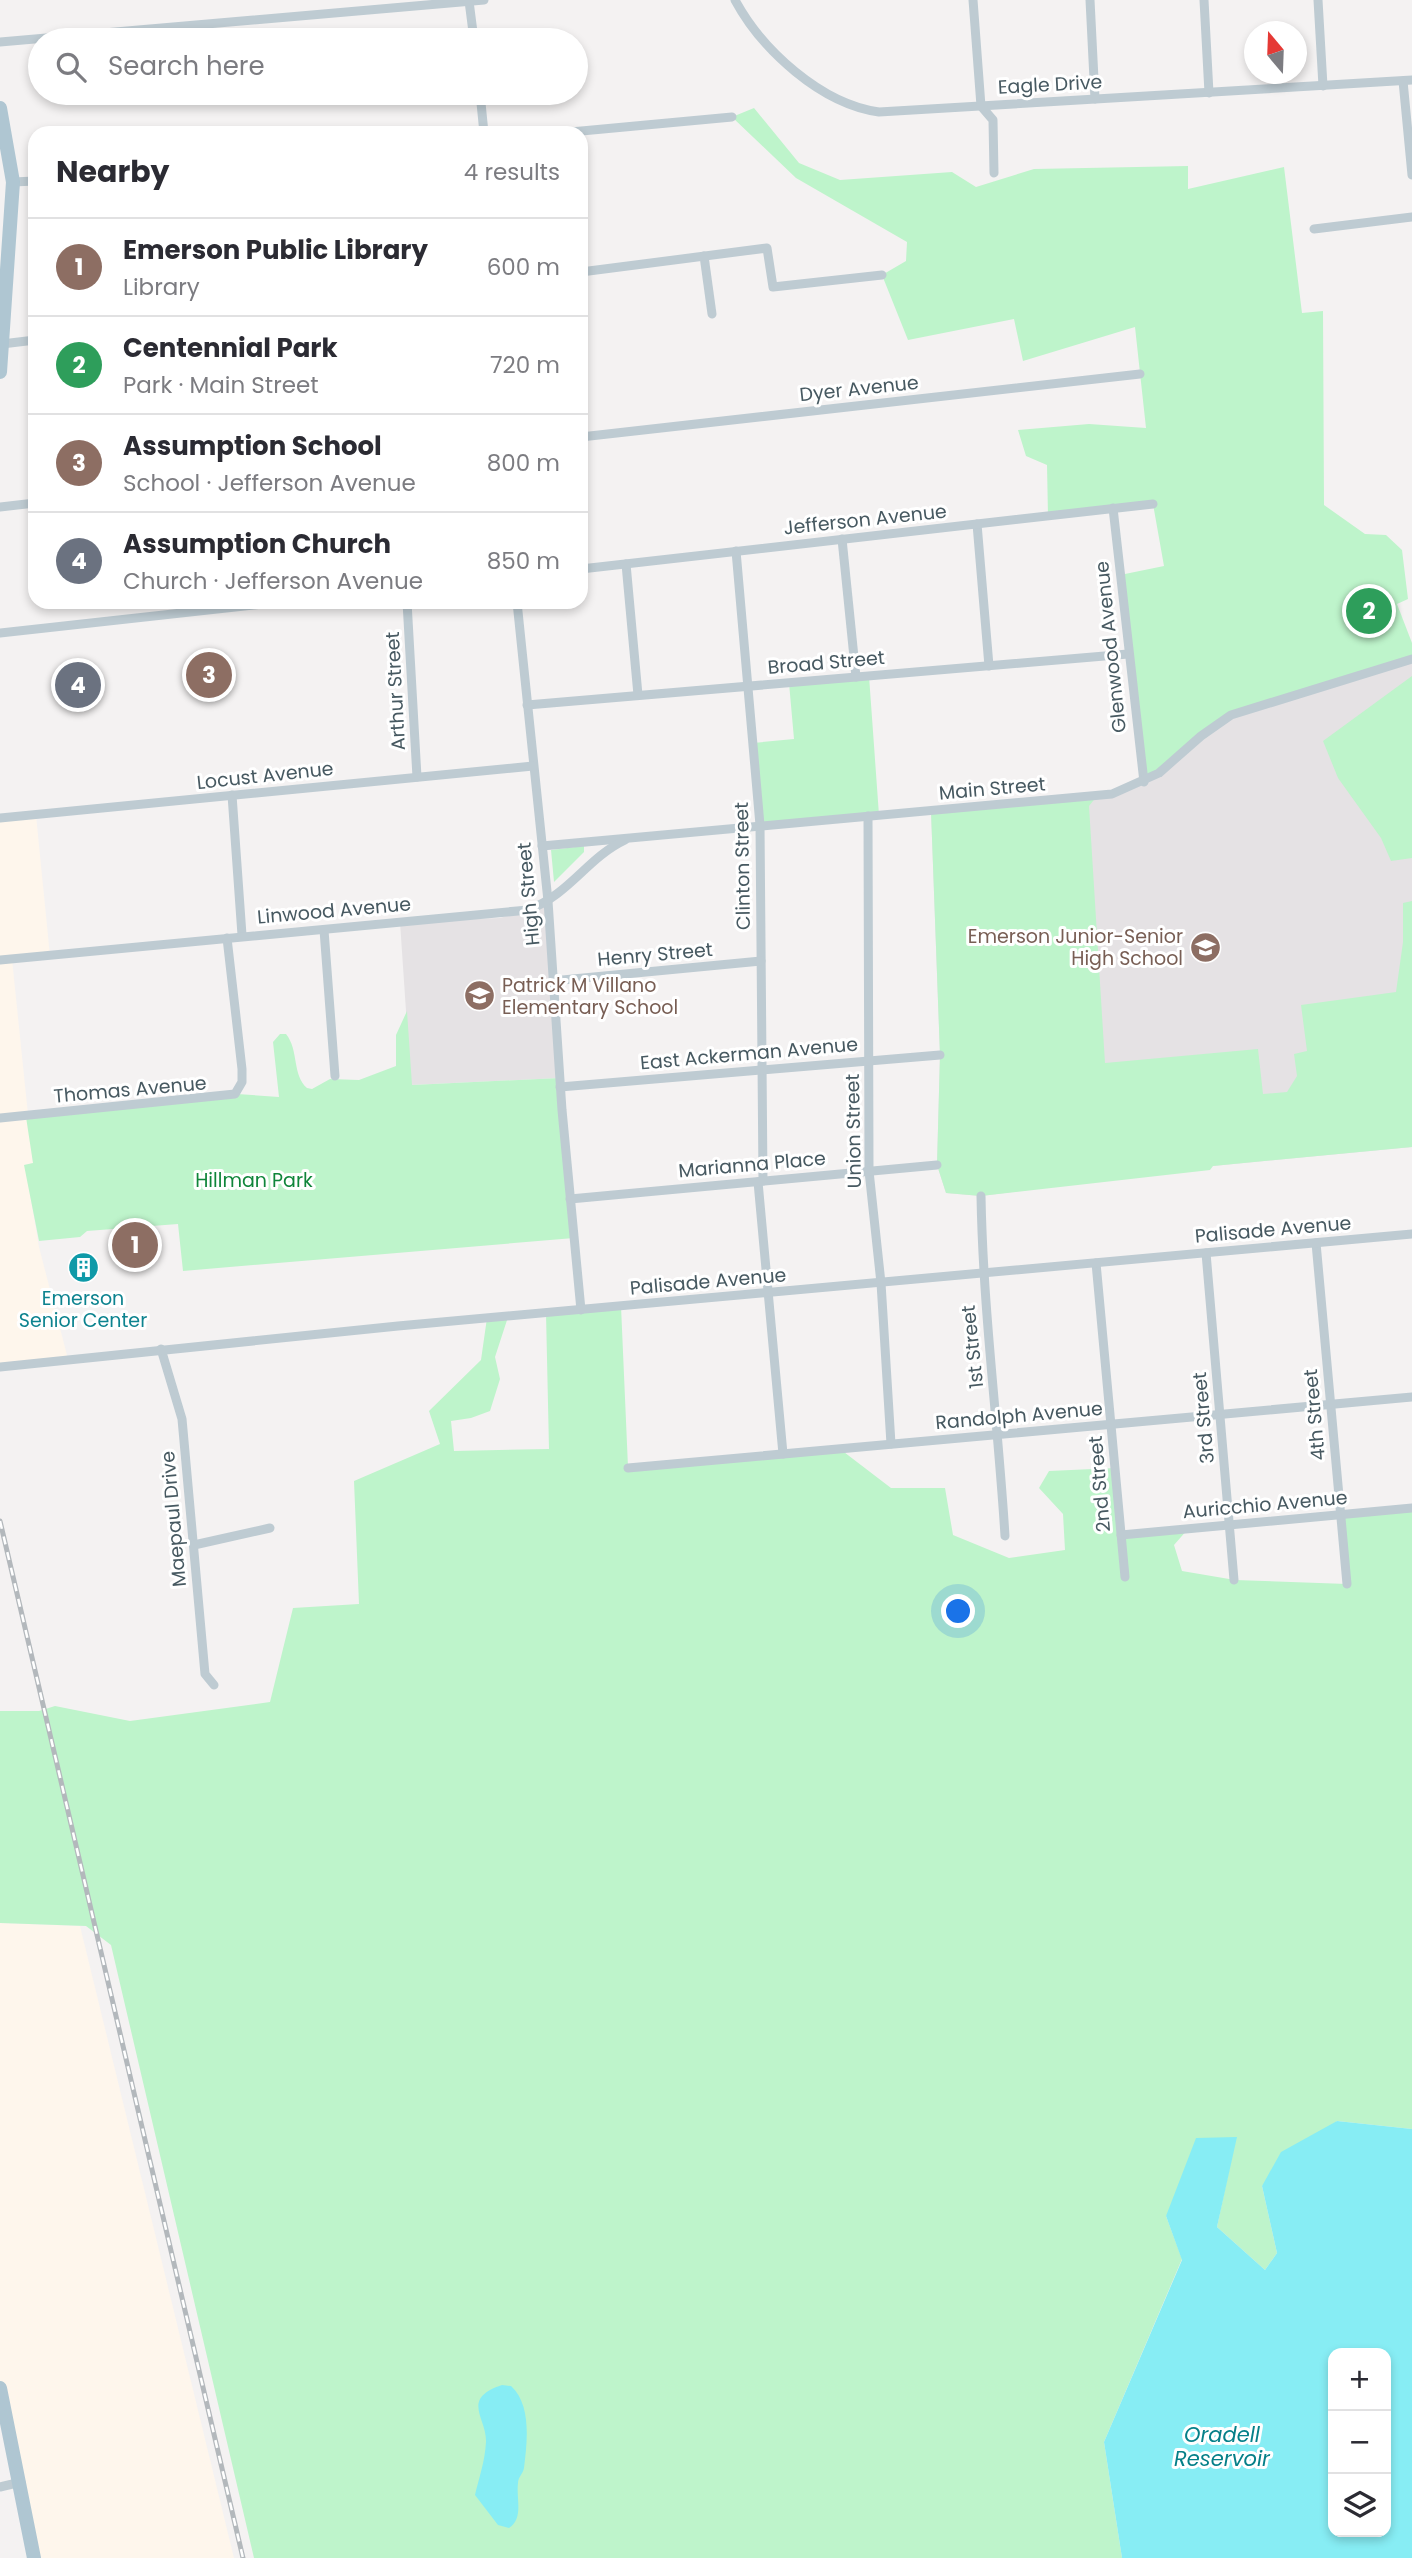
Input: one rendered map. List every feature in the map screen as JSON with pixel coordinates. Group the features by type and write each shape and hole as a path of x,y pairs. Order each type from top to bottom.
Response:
{"main road":[{"path":"0,108 13,183 5,243 0,372"},
{"path":"0,2388 21,2482 34,2558"}],"street":[{"path":"164,28 484,0"},
{"name":"Eagle Drive","path":"735,0 746,21 770,49 829,96 844,104 879,112 1408,80"},
{"path":"973,0 981,106 993,120 994,173"},
{"path":"1090,0 1095,99"},
{"path":"1204,0 1209,93"},
{"path":"1318,0 1323,86"},
{"path":"469,2 472,28"},
{"path":"0,42 28,40"},
{"path":"1408,80 1412,175"},
{"path":"481,105 483,126"},
{"path":"588,130 732,117"},
{"path":"13,183 28,181"},
{"path":"1314,229 1412,217"},
{"path":"588,271 767,248 773,287 882,275"},
{"path":"704,256 712,314"},
{"path":"2,344 28,341"},
{"name":"Dyer Avenue","path":"588,436 1140,374"},
{"path":"0,507 28,504"},
{"name":"Jefferson Avenue","path":"588,568 1153,504"},
{"name":"Glenwood Avenue","path":"1113,508 1144,782"},
{"path":"977,524 989,666"},
{"path":"842,539 856,677"},
{"name":"Clinton Street","path":"736,551 760,825 760,1181 783,1454"},
{"path":"626,564 638,695"},
{"path":"0,633 216,609"},
{"name":"Arthur Street","path":"407,609 417,777"},
{"name":"High Street","path":"518,609 548,901 552,981 581,1310"},
{"name":"Broad Street","path":"527,705 1128,654"},
{"name":"Main Street","path":"542,846 1097,796 1144,782 1173,763 1201,736 1231,715 1412,659"},
{"name":"Locust Avenue","path":"0,818 533,766"},
{"path":"232,795 242,935"},
{"name":"Union Street","path":"868,816 869,1171 881,1283 891,1444"},
{"name":"Linwood Avenue","path":"0,960 242,935 511,913 548,901 569,886 611,846 648,835"},
{"path":"324,930 335,1076"},
{"name":"Thomas Avenue","path":"0,1118 229,1097 240,1088 242,1069 227,938"},
{"name":"Henry Street","path":"552,981 761,961"},
{"name":"East Ackerman Avenue","path":"561,1087 940,1055"},
{"name":"Marianna Place","path":"570,1199 937,1166"},
{"name":"1st Street","path":"981,1196 982,1273 999,1434 1006,1536"},
{"name":"Palisade Avenue","path":"4,1366 162,1349 1412,1234"},
{"name":"4th Street","path":"1316,1243 1347,1584"},
{"name":"3rd Street","path":"1206,1253 1234,1580"},
{"name":"2nd Street","path":"1096,1263 1125,1577"},
{"name":"Maepaul Drive","path":"162,1349 181,1419 205,1674 214,1685"},
{"name":"Randolph Avenue","path":"628,1468 1412,1397"},
{"name":"Auricchio Avenue","path":"1121,1535 1412,1508"},
{"path":"194,1545 270,1528"},
{"path":"0,2487 21,2482"}],"shaded area":[{"path":"1412,659 1412,1147 1213,1166 981,1196 946,1193 937,1165 940,1055 931,811 1127,789 1216,724"},
{"path":"36,815 50,956 12,959 33,1163 25,1165 39,1247 68,1359 0,1367 0,818"},
{"name":"Patrick M Villano Elementary School","path":"546,904 560,1078 411,1085 400,922 500,918"},
{"path":"0,1923 80,1926 234,2558 34,2558 0,2388"}],"green space":[{"path":"754,108 799,163 840,180 952,172 976,187 1034,169 1188,166 1188,189 1284,167 1302,313 1323,311 1324,505 1365,534 1386,535 1402,550 1408,599 1397,604 1412,643 1412,659 1247,708 1144,782 1120,575 1164,566 1153,504 1048,516 1047,465 1026,456 1018,430 1089,424 1146,428 1135,327 1023,361 1014,319 908,340 882,275 906,261 907,242 796,178 732,117"},
{"path":"869,676 879,815 760,825 753,743 794,739 789,683"},
{"path":"1412,676 1412,858 1391,861 1381,838 1338,778 1323,741"},
{"path":"1097,796 1089,806 1105,1063 1258,1049 1263,1094 1287,1092 1297,1076 1294,1054 1307,1051 1301,1005 1396,992 1403,942 1403,903 1412,901 1412,1147 1213,1166 1210,1170 981,1196 946,1193 937,1165 940,1055 931,811"},
{"path":"584,846 584,852 554,882 551,850"},
{"name":"Hillman Park","path":"407,1011 412,1085 560,1078 574,1238 183,1271 178,1224 87,1231 80,1237 39,1241 24,1165 33,1163 26,1117 237,1094 279,1097 273,1042 280,1034 286,1034 290,1040 299,1076 307,1088 312,1089 330,1079 359,1080 396,1066 396,1035"},
{"path":"621,1306 628,1467 840,1449 891,1488 945,1488 953,1535 1009,1558 1065,1550 1063,1514 1039,1488 1049,1471 1115,1468 1121,1535 1188,1529 1174,1545 1182,1571 1235,1580 1347,1584 1341,1515 1412,1508 1412,2129 1337,2121 1262,2186 1277,2253 1265,2270 1217,2227 1236,2137 1166,2216 1182,2259 1104,2442 1122,2558 254,2558 111,1945 86,1926 0,1923 0,1711 39,1711 55,1706 130,1721 270,1702 293,1608 359,1604 354,1481 440,1444 429,1411 481,1360 487,1318 508,1317 495,1357 500,1379 490,1411 451,1421 454,1451 549,1449 546,1313"}],"water":[{"name":"Oradell Reservoir","path":"1337,2121 1412,2129 1412,2558 1122,2558 1104,2442 1182,2260 1166,2216 1196,2138 1237,2137 1217,2227 1265,2270 1277,2253 1262,2186 1281,2152"},
{"path":"502,2385 511,2386 518,2394 526,2425 524,2468 518,2483 518,2514 509,2528 498,2525 475,2495 486,2442 479,2403 489,2390"}],"railway":[{"path":"0,1521 243,2558"}],"place":[{"name":"Centennial Park","path":"1369,611"},
{"name":"Assumption School","path":"209,675"},
{"name":"Assumption Church","path":"78,685"},
{"name":"Emerson Junior-Senior High School","path":"1206,947"},
{"name":"Patrick M Villano Elementary School","path":"479,996"},
{"name":"Emerson Public Library","path":"135,1245"},
{"name":"Emerson Senior Center","path":"83,1267"}]}
